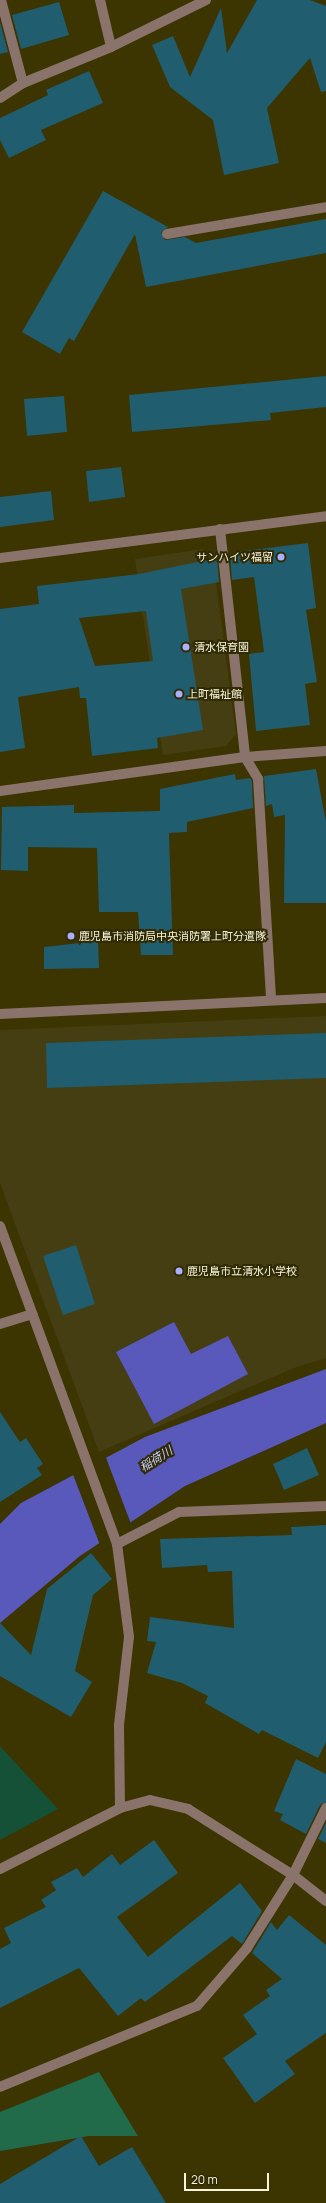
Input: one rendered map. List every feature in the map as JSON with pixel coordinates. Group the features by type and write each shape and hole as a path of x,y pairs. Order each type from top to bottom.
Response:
{"street":[{"path":"2,0 23,82"},
{"path":"100,0 111,47"},
{"path":"0,98 23,82 111,47 206,0"},
{"path":"167,234 326,208"},
{"path":"0,558 326,516"},
{"path":"220,529 246,758 258,779 271,1000"},
{"path":"0,791 246,758 326,751"},
{"path":"0,1014 326,998"},
{"path":"0,1226 117,1544 129,1637 119,1725 120,1808"},
{"path":"0,1324 32,1314"},
{"path":"117,1544 179,1512 326,1506"},
{"path":"0,1869 120,1808 150,1800 188,1809 293,1875 326,1901"},
{"path":"0,2087 197,2006 247,1948 293,1875 326,1808"}],"shaded area":[{"name":"清水保育園","path":"203,549 213,560 236,734 226,746 163,755 135,559"},
{"name":"鹿児島市立清水小学校","path":"326,1016 326,1358 294,1368 99,1452 0,1183 0,1030"}],"green space":[{"path":"0,1746 58,1809 0,1840"},
{"path":"99,2072 138,2136 89,2136 0,2151 0,2112"}],"water":[{"path":"174,1322 191,1354 228,1336 248,1374 154,1424 116,1352"},
{"name":"稲荷川","path":"326,1369 326,1423 185,1486 80,1556 0,1623 0,1524 21,1503 145,1437"}],"pier":[{"path":"105,1455 131,1524 100,1545 72,1472"}],"building":[{"path":"257,0 310,0 326,6 326,91 321,92 310,58 267,108 279,163 224,175 213,120 170,87 152,45 173,36 190,77 221,8 227,53"},
{"path":"59,2 69,35 21,49 12,15"},
{"path":"0,22 8,52 0,54"},
{"path":"89,71 103,103 41,130 46,140 9,158 0,140 0,118 48,95 46,90"},
{"path":"103,191 168,227 161,232 165,240 185,237 196,243 326,219 326,253 146,287 135,234 74,341 69,338 60,354 22,332"},
{"path":"326,376 326,407 270,413 271,420 132,432 129,395"},
{"path":"64,396 67,432 27,436 24,399"},
{"path":"121,467 125,497 89,502 86,471"},
{"path":"51,491 54,520 0,527 0,497"},
{"path":"308,543 316,608 306,610 317,682 305,684 310,725 256,731 249,654 264,652 254,577 232,580 230,556 235,552"},
{"path":"217,558 219,582 181,589 203,730 157,738 158,748 92,756 86,698 80,698 79,687 18,697 25,748 0,752 0,609 39,604 37,586 139,574","holes":["146,611 153,661 95,666 79,618"]},
{"path":"316,769 326,822 326,903 284,903 285,815 274,817 272,804 266,806 264,776"},
{"path":"235,774 236,780 250,778 252,781 253,808 187,822 187,832 169,833 173,955 141,955 138,912 99,912 97,848 28,847 28,871 1,870 2,807 74,805 74,813 160,811 160,789"},
{"path":"98,941 99,968 44,969 44,947"},
{"path":"326,1033 326,1078 47,1088 46,1043"},
{"path":"76,1245 95,1304 63,1315 43,1256"},
{"path":"0,1412 20,1442 26,1438 43,1464 37,1468 42,1475 0,1502"},
{"path":"307,1448 319,1475 284,1490 273,1464"},
{"path":"326,1525 326,1742 318,1758 262,1730 259,1734 205,1703 208,1696 182,1683 147,1673 156,1642 147,1641 150,1617 234,1628 232,1571 208,1572 207,1565 162,1568 160,1539 292,1535 291,1527"},
{"path":"91,1553 112,1579 93,1595 75,1671 92,1682 71,1717 0,1676 0,1623 31,1655 47,1589"},
{"path":"296,1759 326,1774 326,1802 320,1805 306,1834 280,1820 283,1814 274,1811"},
{"path":"326,1823 326,1843 318,1839"},
{"path":"154,1840 178,1873 117,1917 148,1957 240,1883 262,1911 242,1944 232,1936 145,2002 141,1998 118,2016 79,1968 0,2008 0,1949 11,1943 4,1928 46,1907 41,1900 56,1890 51,1882 77,1868 83,1877 112,1854 120,1865"},
{"path":"289,1915 326,1945 326,2033 285,2061 295,2074 255,2103 223,2058 257,2034 243,2015 270,1996 266,1990 282,1979 252,1953 271,1922 277,1930"},
{"path":"81,2136 99,2166 132,2147 166,2203 0,2203 0,2184"}],"place":[{"name":"サンハイツ福留","path":"281,557"},
{"name":"清水保育園","path":"186,647"},
{"name":"上町福祉館","path":"179,694"},
{"name":"鹿児島市消防局中央消防署上町分遣隊","path":"71,936"},
{"name":"鹿児島市立清水小学校","path":"179,1271"}]}
